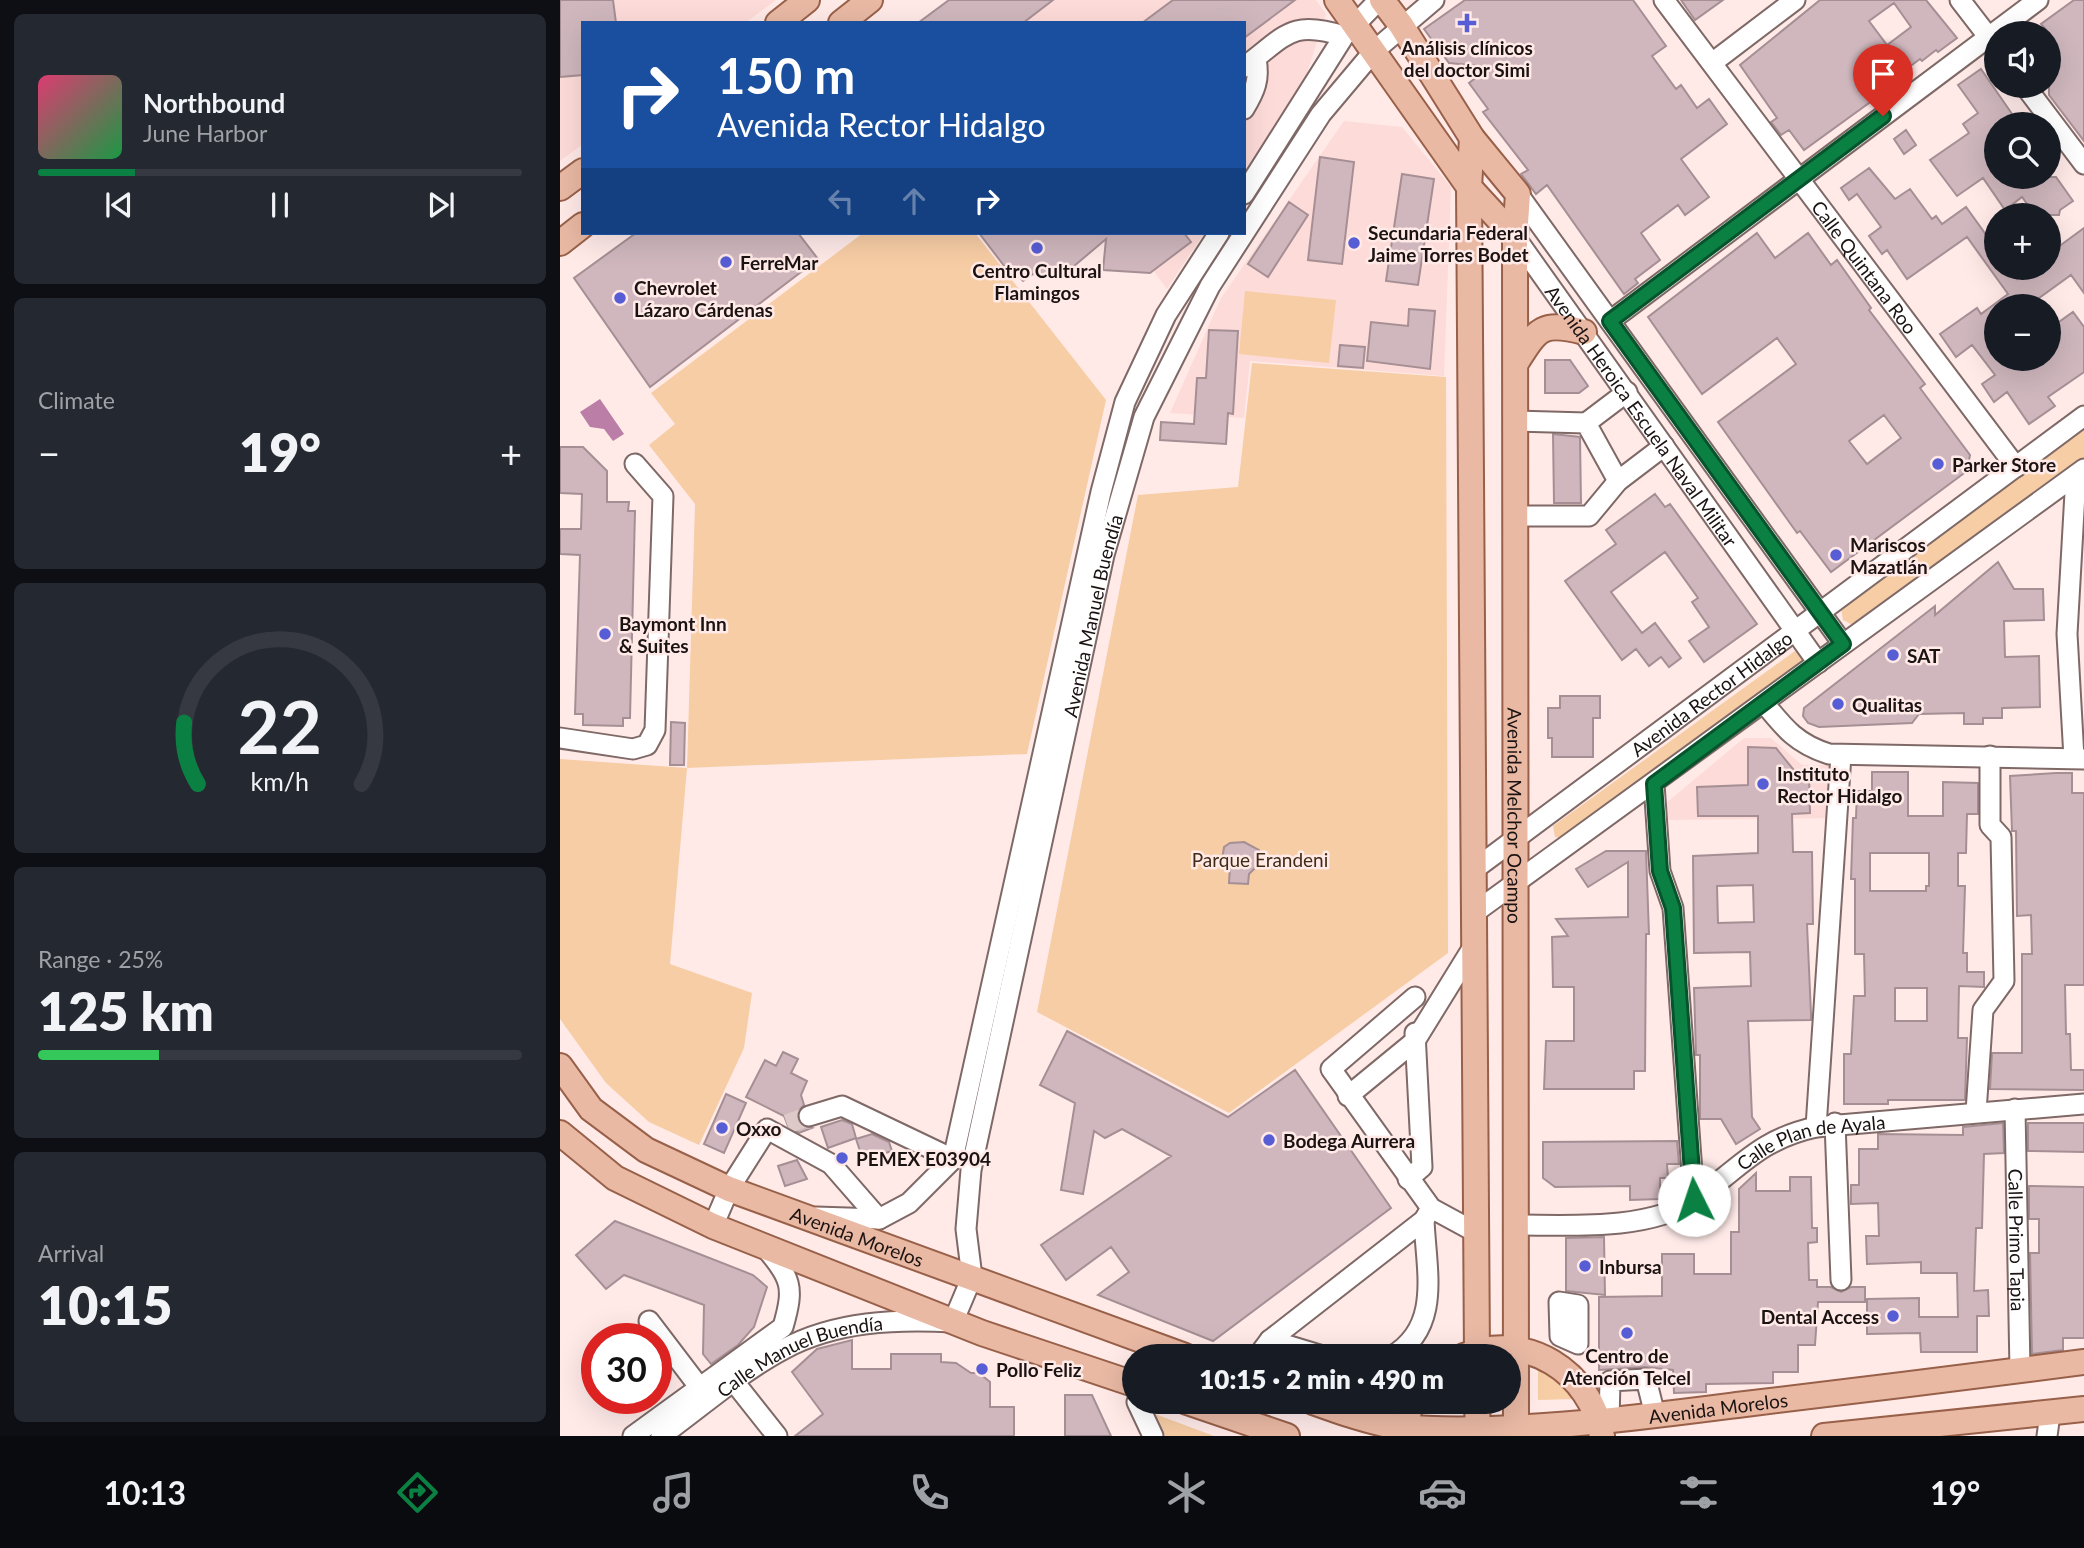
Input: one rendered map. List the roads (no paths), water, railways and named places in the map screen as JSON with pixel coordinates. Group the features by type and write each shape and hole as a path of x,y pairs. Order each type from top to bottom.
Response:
{"main road":[{"path":"781,21 807,0"},
{"path":"844,21 870,0"},
{"name":"Avenida Heroica Escuela Naval Militar","path":"1337,0 1349,29 1374,51 1469,187 1515,237"},
{"name":"Avenida Heroica Escuela Naval Militar","path":"1380,0 1401,25 1472,138 1518,194"},
{"path":"1472,138 1469,187 1472,870 1477,1233 1472,1344"},
{"path":"560,188 581,172"},
{"name":"Avenida Melchor Ocampo","path":"1516,1344 1515,237 1518,194"},
{"path":"560,243 581,227"},
{"path":"1516,363 1534,334 1557,325 1584,332"},
{"name":"Avenida Morelos","path":"560,1066 591,1109 646,1150 729,1189 1153,1344"},
{"name":"Avenida Morelos","path":"560,1133 615,1178 713,1226 1122,1387"},
{"path":"1521,1350 1537,1354 1574,1378 1590,1399 1604,1427"},
{"name":"Avenida Morelos","path":"1349,1414 1402,1432 1478,1434 1604,1427 1655,1415 2084,1363"},
{"path":"1824,1436 2048,1425 2084,1409"},
{"path":"1222,1414 1287,1436"},
{"path":"1402,1432 1408,1414"},
{"path":"1477,1414 1478,1434"},
{"name":"Avenida Melchor Ocampo","path":"1516,1414 1516,1433"}],"street":[{"path":"1246,191 1349,29 1380,0"},
{"name":"Avenida Manuel Buendía","path":"1246,230 1321,114 1374,51 1401,25 1434,0"},
{"name":"Calle Quintana Roo","path":"1664,0 2016,467"},
{"path":"1712,63 1795,0"},
{"path":"1960,0 1984,31"},
{"path":"2016,21 2038,0"},
{"path":"1246,106 1256,90 1258,72 1250,63 1303,27 1349,29"},
{"path":"1610,321 1799,179 1984,49"},
{"path":"2034,98 2084,164"},
{"name":"Avenida Heroica Escuela Naval Militar","path":"1518,194 1843,644"},
{"name":"Avenida Manuel Buendía","path":"972,1277 966,1229 971,1170 1104,555 1144,417 1210,286 1243,235"},
{"name":"Avenida Manuel Buendía","path":"953,1159 1101,492 1125,402 1166,315 1213,236"},
{"name":"Avenida Heroica Escuela Naval Militar","path":"1515,237 1818,663"},
{"path":"1516,421 1586,423 1627,392"},
{"name":"Avenida Rector Hidalgo","path":"1472,870 2084,416"},
{"path":"1586,423 1618,481"},
{"path":"1516,516 1589,516 1618,481 1664,446"},
{"path":"560,738 633,748 647,745 655,730 663,496 635,464"},
{"path":"1765,703 1787,730 1806,747 1841,755 2079,759 2067,634 2080,472"},
{"name":"Avenida Rector Hidalgo","path":"1474,913 2080,472"},
{"path":"1841,755 1834,877 1823,992 1825,1125 1841,1280"},
{"path":"1976,1112 1983,1010 2004,981 2001,837 1990,825 1990,756"},
{"path":"1654,784 1660,871 1673,908 1694,1200"},
{"path":"1348,1096 1415,1041 1473,947"},
{"path":"1408,1179 1422,1167 1415,997 1331,1069 1408,1179 1428,1214 1427,1314 1410,1344"},
{"name":"Calle Plan de Ayala","path":"1516,1225 1600,1224 1652,1215 1694,1200 1759,1148 1788,1133 1825,1125 2084,1104"},
{"path":"799,1216 880,1219 909,1203 953,1159 842,1105 809,1116"},
{"name":"Calle Primo Tapia","path":"2015,1109 2020,1370"},
{"path":"713,1226 729,1189 767,1129 787,1124"},
{"path":"767,1129 831,1164 880,1219"},
{"path":"1428,1214 1477,1233"},
{"path":"1267,1344 1428,1214"},
{"name":"Calle Manuel Buendía","path":"633,1436 783,1328 790,1303 788,1276 763,1245"},
{"path":"953,1322 972,1277"},
{"path":"1568,1304 1574,1378"},
{"name":"Calle Manuel Buendía","path":"661,1436 785,1348 825,1332 895,1319 953,1322"},
{"path":"649,1321 700,1388"},
{"path":"1270,1340 1283,1344"},
{"path":"1604,1427 1610,1381 1646,1379 1655,1415"},
{"path":"735,1383 777,1436"},
{"path":"1143,1414 1153,1436"}],"tunnel":[{"path":"787,1124 809,1116"}],"place":[{"name":"Análisis clínicos del doctor Simi","path":"1467,23"},
{"name":"Secundaria Federal Jaime Torres Bodet","path":"1354,243"},
{"name":"Centro Cultural Flamingos","path":"1037,248"},
{"name":"FerreMar","path":"726,262"},
{"name":"Chevrolet Lázaro Cárdenas","path":"620,298"},
{"name":"Parker Store","path":"1938,464"},
{"name":"Mariscos Mazatlán","path":"1836,555"},
{"name":"Baymont Inn & Suites","path":"605,634"},
{"name":"SAT","path":"1893,655"},
{"name":"Qualitas","path":"1838,704"},
{"name":"Instituto Rector Hidalgo","path":"1763,784"},
{"name":"Oxxo","path":"722,1128"},
{"name":"Bodega Aurrera","path":"1269,1140"},
{"name":"PEMEX E03904","path":"842,1158"},
{"name":"Inbursa","path":"1585,1266"},
{"name":"Dental Access","path":"1893,1316"},
{"name":"Centro de Atención Telcel","path":"1627,1333"},
{"name":"Pollo Feliz","path":"982,1369"}],"park label":[{"name":"Parque Erandeni","path":"1260,859"}]}
